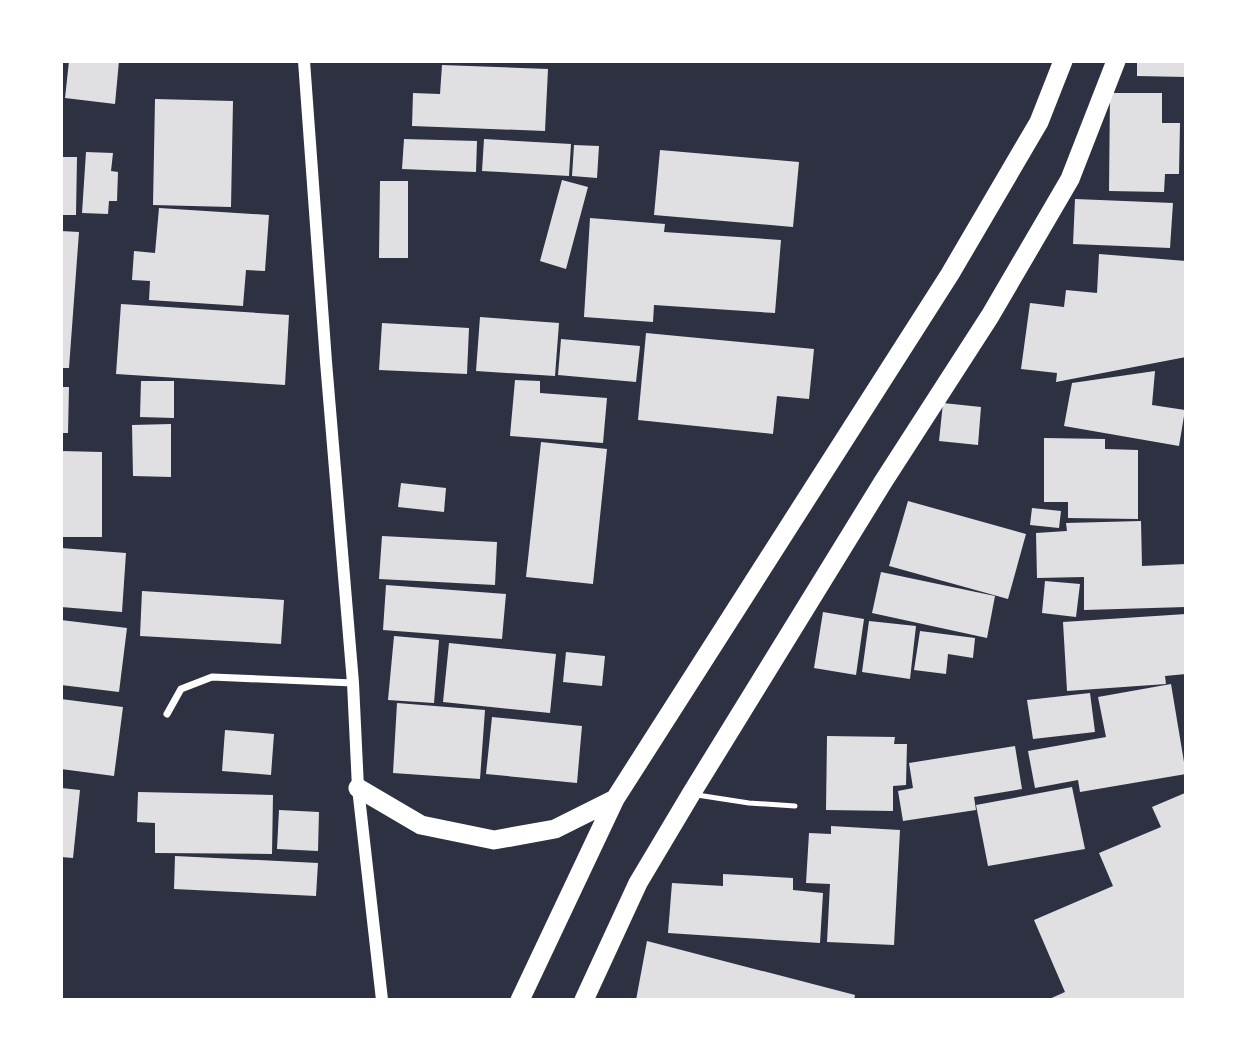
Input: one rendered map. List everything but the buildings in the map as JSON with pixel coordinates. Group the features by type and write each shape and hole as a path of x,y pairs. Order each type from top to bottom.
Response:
{"highway":[{"path":"520,1000 615,799 860,419 950,274 1039,122 1063,61"},
{"path":"584,1000 638,883 883,482 990,316 1070,179 1116,61"},
{"path":"358,788 421,825 494,840 555,828 615,799"}],"street":[{"path":"304,61 353,683 358,788 382,1000"},
{"path":"167,714 181,689 212,677 353,683"}],"lane":[{"path":"691,794 748,803 795,806"}]}
